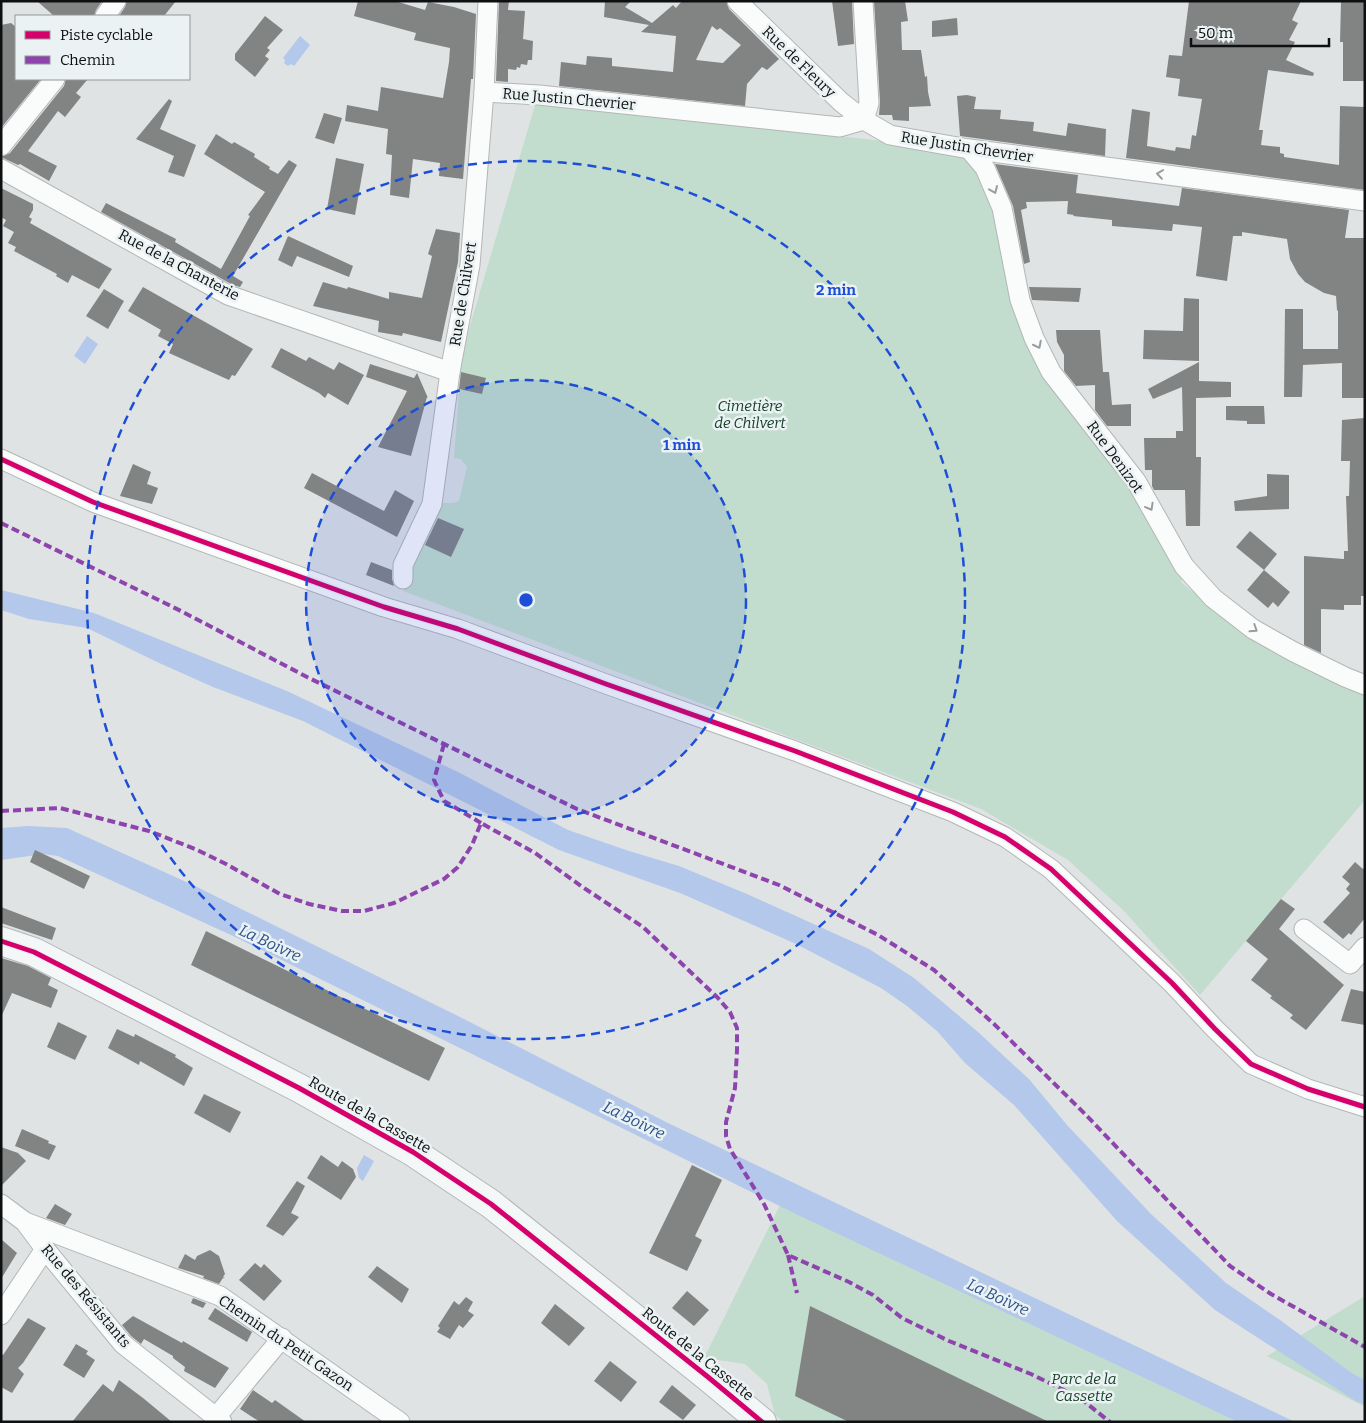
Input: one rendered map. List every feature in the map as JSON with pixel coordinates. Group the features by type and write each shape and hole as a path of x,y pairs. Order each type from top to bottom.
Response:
{"street":[{"path":"105,15 116,1"},
{"name":"Rue de Chilvert","path":"403,580 403,565 432,504 450,372 470,265 484,92 488,1"},
{"name":"Rue de Fleury","path":"737,1 840,102 864,120"},
{"path":"863,1 869,103 864,120"},
{"path":"1,146 54,80"},
{"name":"Rue Justin Chevrier","path":"484,92 539,95 840,127 864,120 890,135 969,148 1365,201"},
{"name":"Rue Denizot","path":"969,148 985,168 1002,208 1020,300 1034,338 1051,372 1136,481 1184,566 1212,598 1253,628 1294,652 1365,685"},
{"name":"Rue de la Chanterie","path":"1,169 228,295 450,372"},
{"path":"1,459 103,506 384,607 458,629 795,751 970,820 1005,837 1051,869 1172,983 1251,1064 1308,1089 1365,1107"},
{"path":"1304,929 1357,967 1365,947"},
{"name":"Route de la Cassette","path":"1,941 34,952 300,1088 414,1152 491,1204 708,1376 762,1422"},
{"name":"Rue des Résistants","path":"1,1204 25,1222 123,1344 219,1419"},
{"name":"Chemin du Petit Gazon","path":"25,1222 220,1296 400,1422"},
{"path":"1,1315 45,1249"},
{"path":"219,1419 282,1338"}],"green space":[{"name":"Cimetière de Chilvert","path":"542,102 900,143 964,157 973,163 989,195 1017,308 1124,476 1184,575 1181,582 1256,643 1365,695 1365,800 1200,995 1123,910 1068,860 981,809 403,591 442,503 459,501 467,467 461,459 454,458 462,353 535,105"},
{"name":"Parc de la Cassette","path":"780,1205 1238,1422 784,1422 775,1415 767,1384 745,1364 718,1360 717,1362 704,1358"},
{"path":"1365,1296 1365,1407 1267,1356"}],"water":[{"path":"300,36 310,45 294,66 291,64 288,66 284,63 285,60 283,58"},
{"path":"87,336 98,344 85,364 74,356"},
{"path":"1,590 94,613 287,691 458,772 568,830 679,866 747,894 869,949 914,978 978,1032 1029,1079 1067,1125 1151,1214 1226,1283 1353,1374 1365,1380 1365,1405 1354,1400 1215,1310 1117,1221 1014,1105 965,1063 937,1031 907,1006 881,988 794,943 680,893 559,850 303,721 213,687 87,628 29,619 1,610"},
{"name":"La Boivre","path":"28,826 67,828 195,886 462,1018 668,1123 1295,1422 1238,1422 800,1216 231,935 58,856 43,854 1,860 1,828"},
{"path":"364,1155 374,1161 363,1181 359,1178 357,1168"}],"building":[{"path":"37,1 102,1 94,15 53,15"},
{"path":"127,1 176,1 165,15 120,15"},
{"path":"358,1 395,1 425,10 428,2 476,14 473,79 471,79 463,179 439,176 440,163 413,159 409,198 390,195 392,155 386,154 388,129 345,121 347,105 378,111 381,87 443,98 449,62 450,48 414,40 416,33 354,16"},
{"path":"499,1 509,1 508,10 525,11 523,39 533,41 532,60 528,60 527,65 521,64 520,68 517,67 516,70 508,69 508,82 496,81"},
{"path":"605,1 631,1 625,7 652,23 673,5 676,8 682,1 726,1 729,9 779,59 767,70 762,67 747,84 745,106 559,86 561,62 586,65 587,56 612,58 612,66 673,72 676,36 641,32 649,25 604,17","holes":["712,26 717,30 720,28 741,45 723,63 696,60"]},
{"path":"832,1 852,1 854,44 838,46"},
{"path":"874,1 905,1 908,21 901,22 902,50 921,50 931,106 909,107 909,121 893,120 892,115 879,115 880,102"},
{"path":"1189,1 1301,1 1292,20 1298,23 1289,40 1295,42 1286,60 1314,73 1313,76 1268,70 1259,130 1263,130 1261,145 1280,147 1280,153 1284,154 1284,157 1339,165 1340,106 1365,107 1365,190 1126,158 1132,109 1150,112 1147,146 1175,151 1176,147 1190,149 1192,135 1196,136 1202,99 1178,96 1180,79 1166,77 1169,55 1182,56"},
{"path":"1341,1 1364,1 1365,81 1343,81 1343,42 1340,42"},
{"path":"265,16 283,30 267,48 270,50 265,56 269,59 255,77 235,60 235,54"},
{"path":"957,18 958,35 932,37 932,21"},
{"path":"11,23 15,26 15,80 40,80 1,128 1,25"},
{"path":"66,80 87,80 76,93 81,97 65,117 58,111 28,151 57,166 49,181 20,164 18,165 1,157 10,153 64,86"},
{"path":"967,95 976,97 974,109 1001,110 1000,119 1034,122 1033,131 1066,136 1068,123 1106,129 1105,156 960,136 957,96"},
{"path":"169,99 172,101 160,129 196,145 184,177 168,172 174,156 136,139"},
{"path":"324,113 342,118 334,144 315,138"},
{"path":"216,134 232,144 234,142 255,154 254,157 278,174 289,160 297,165 233,276 243,282 240,287 233,285 101,212 106,203 176,239 175,242 221,269 250,216 248,215 265,192 204,154"},
{"path":"336,158 364,164 355,215 327,209"},
{"path":"995,164 1078,175 1076,193 1179,206 1182,188 1349,210 1345,238 1365,238 1365,398 1342,398 1342,363 1303,365 1302,397 1284,397 1285,309 1303,309 1303,349 1338,349 1336,296 1324,293 1305,282 1298,274 1290,259 1287,239 1242,232 1242,236 1233,236 1227,281 1196,276 1202,227 1173,224 1172,231 1112,226 1112,220 1067,214 1068,201 1026,202 1027,208 1021,210 1030,262 1024,264 1013,206"},
{"path":"1,188 33,204 33,210 29,217 32,219 30,223 112,269 99,289 72,275 68,283 56,276 57,274 14,251 16,247 8,243 14,232 3,226 6,220 1,217"},
{"path":"436,229 460,233 458,262 441,342 403,333 402,336 378,332 379,321 313,306 323,282 389,299 389,292 422,298 432,256 428,254"},
{"path":"288,236 353,266 349,277 297,256 292,267 278,260"},
{"path":"143,287 253,349 235,376 232,375 229,380 169,353 173,344 158,336 161,330 128,311"},
{"path":"1029,287 1081,288 1079,302 1032,300"},
{"path":"104,289 124,301 108,329 86,316"},
{"path":"1184,298 1199,299 1199,361 1143,359 1144,330 1183,331"},
{"path":"1056,330 1100,330 1103,372 1109,372 1112,405 1131,404 1131,426 1107,426 1095,410 1095,385 1076,386 1064,371 1064,355 1057,342"},
{"path":"281,348 306,361 309,357 334,370 339,362 364,375 348,405 328,393 325,398 271,367"},
{"path":"1199,362 1199,381 1231,382 1231,397 1196,398 1196,457 1201,457 1200,526 1186,526 1185,490 1154,490 1152,486 1152,470 1145,470 1144,438 1176,438 1176,431 1183,431 1182,387 1153,399 1148,389"},
{"path":"370,364 414,378 417,373 428,398 411,456 378,447 407,391 366,377"},
{"path":"461,372 486,378 482,394 459,389"},
{"path":"1226,406 1264,406 1265,424 1247,424 1247,421 1226,420"},
{"path":"1364,418 1364,596 1361,596 1361,605 1344,605 1344,610 1321,609 1321,653 1304,645 1304,556 1344,559 1344,551 1348,551 1346,496 1349,496 1350,461 1341,461 1342,420"},
{"path":"133,464 151,472 147,484 158,488 152,504 120,496"},
{"path":"312,473 384,511 395,490 414,501 397,537 304,488"},
{"path":"1267,474 1289,475 1289,509 1235,511 1234,501 1267,496"},
{"path":"438,518 464,529 451,557 425,545"},
{"path":"1250,531 1277,554 1264,570 1236,547"},
{"path":"371,562 392,570 394,586 366,575"},
{"path":"1264,570 1290,592 1278,607 1273,602 1268,608 1247,590"},
{"path":"35,850 90,876 84,889 30,862"},
{"path":"1355,862 1363,869 1365,867 1365,918 1351,935 1349,933 1343,939 1323,922 1350,893 1346,889 1350,884 1342,877"},
{"path":"1281,899 1295,909 1279,929 1344,985 1306,1030 1290,1018 1293,1015 1270,998 1272,996 1251,980 1268,959 1246,941"},
{"path":"1,907 56,928 52,940 1,923"},
{"path":"206,931 445,1048 429,1081 191,965"},
{"path":"1,958 28,966 51,978 48,985 58,990 51,1008 12,993 1,1017"},
{"path":"1351,989 1365,992 1365,1025 1341,1021"},
{"path":"58,1022 87,1036 75,1060 47,1047"},
{"path":"117,1029 134,1037 135,1034 176,1055 175,1057 193,1068 184,1086 140,1061 139,1065 108,1048"},
{"path":"204,1094 241,1112 230,1133 194,1113"},
{"path":"22,1129 56,1146 49,1160 15,1146"},
{"path":"1,1147 18,1153 26,1161 1,1186"},
{"path":"321,1155 338,1167 342,1161 353,1169 356,1177 341,1200 307,1178"},
{"path":"692,1165 722,1180 695,1236 702,1240 687,1271 649,1253"},
{"path":"297,1181 305,1186 291,1213 299,1217 283,1236 266,1226"},
{"path":"55,1204 72,1214 65,1225 46,1218"},
{"path":"1,1239 17,1253 1,1279"},
{"path":"210,1250 219,1256 225,1274 223,1277 225,1278 219,1284 203,1278 204,1276 178,1268 185,1254 195,1260 197,1256"},
{"path":"255,1263 261,1268 264,1264 282,1281 264,1301 239,1280"},
{"path":"377,1266 409,1289 402,1303 368,1277"},
{"path":"687,1291 709,1310 694,1326 672,1308"},
{"path":"466,1297 473,1302 468,1311 474,1315 463,1328 459,1325 450,1339 437,1332 440,1328 438,1326 454,1301 459,1305"},
{"path":"193,1298 206,1303 203,1308 191,1303"},
{"path":"555,1304 585,1328 569,1346 541,1323"},
{"path":"810,1306 1049,1422 849,1422 795,1396"},
{"path":"215,1308 252,1332 247,1342 208,1319"},
{"path":"133,1316 182,1343 183,1341 229,1368 215,1388 184,1371 185,1367 173,1356 144,1339 141,1344 131,1336 122,1325"},
{"path":"28,1318 46,1328 18,1368 24,1374 12,1393 1,1387 1,1354 3,1355"},
{"path":"76,1344 88,1351 86,1354 95,1360 84,1378 63,1365"},
{"path":"610,1361 637,1382 621,1402 594,1381"},
{"path":"119,1380 172,1422 72,1422 103,1384 113,1392"},
{"path":"672,1385 696,1405 683,1420 659,1402"},
{"path":"253,1390 272,1403 275,1400 306,1422 260,1422 240,1409"}],"marked path":[{"path":"1,523 181,611 307,677 577,809 779,885 878,935 934,970 994,1024 1086,1115 1230,1266 1271,1294 1365,1347"},
{"path":"444,744 434,780 444,801 481,823"},
{"path":"1,811 60,808 149,831 195,849 280,894 309,904 342,911 364,911 394,903 444,879 458,867 472,845 481,823 535,853 643,927 718,998 730,1012 737,1028 737,1050 735,1088 726,1122 726,1136 730,1149 764,1204 788,1255 849,1282 873,1295 902,1318 949,1341 1031,1374 1080,1398 1110,1422"},
{"path":"788,1255 797,1293"}],"cycle path":[{"path":"1,459 93,502 384,607 458,629 795,751 953,812 1005,837 1051,869 1172,983 1251,1064 1308,1089 1365,1107"},
{"path":"1,941 34,952 299,1088 413,1152 491,1204 762,1422"}]}
